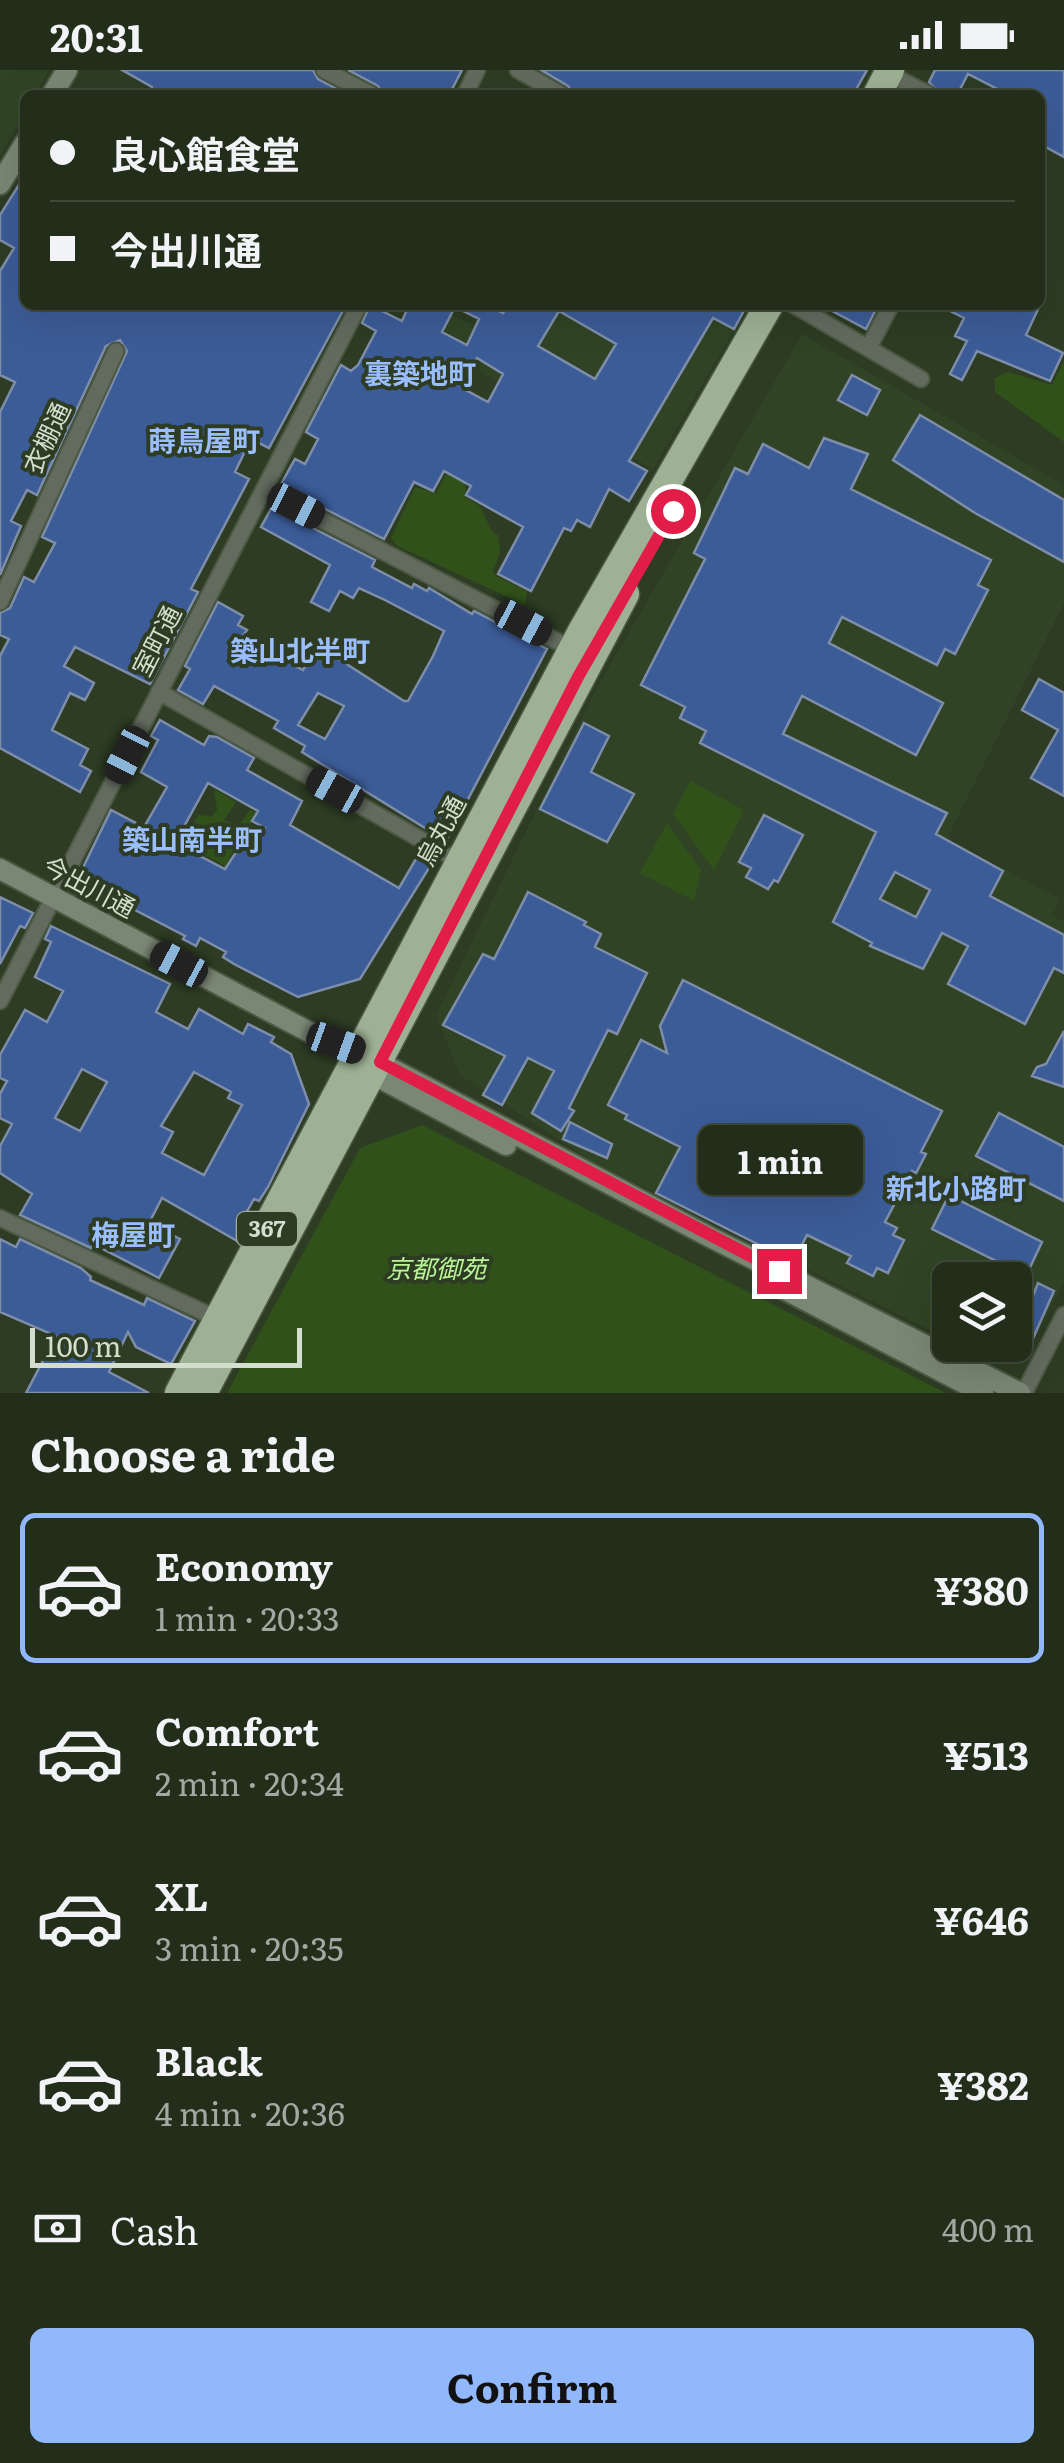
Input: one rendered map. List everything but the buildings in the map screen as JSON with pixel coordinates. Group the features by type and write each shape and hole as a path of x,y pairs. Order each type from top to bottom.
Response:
{"highway":[{"name":"烏丸通","path":"203,1393 367,1063 458,860 572,649 766,310"},
{"name":"烏丸通","path":"179,1393 367,1063 584,668 789,310"}],"main road":[{"path":"0,184 20,151"},
{"name":"今出川通","path":"0,869 983,1393"},
{"name":"今出川通","path":"367,1063 1022,1393"}],"street":[{"path":"324,70 362,90"},
{"path":"518,70 553,90"},
{"path":"892,79 918,90"},
{"name":"室町通","path":"0,1001 356,310"},
{"path":"801,310 921,379"},
{"path":"870,347 888,310"},
{"name":"衣棚通","path":"0,602 116,351"},
{"path":"264,490 572,649"},
{"path":"159,692 458,860"},
{"path":"0,1218 218,1320"},
{"path":"1022,1393 1064,1315"}],"shaded area":[{"path":"0,70 49,70 38,90 20,90 20,121 0,157"},
{"path":"402,310 442,310 491,334 503,310 732,310 725,325 734,330 653,469 477,370 486,352"},
{"path":"802,334 1064,485 1064,603 947,839 1060,899 1052,915 1064,922 1064,1282 1032,1344 1032,1262 932,1262 932,1331 793,1262 716,1081 656,1193 590,1160 460,1075 436,1015 594,693"}],"green space":[{"path":"1064,361 1064,442 995,392 995,378 1008,372 1052,385"},
{"path":"449,469 465,478 466,498 479,505 493,533 498,535 500,553 493,571 527,591 525,605 397,546 391,538 415,487 436,493"},
{"path":"690,781 744,810 714,870 673,814"},
{"path":"214,789 236,802 224,820 238,826 250,810 255,812 250,823 261,831 256,842 272,852 253,852 238,843 225,866 186,845 186,836 198,815 212,816 217,810"},
{"path":"667,823 701,870 694,901 640,873"},
{"name":"京都御苑","path":"422,1125 946,1393 227,1393 360,1148"}],"district":[{"name":"裏築地町","path":"420,374"},
{"name":"蒔鳥屋町","path":"204,441"},
{"name":"築山北半町","path":"300,651"},
{"name":"築山南半町","path":"192,840"},
{"name":"新北小路町","path":"956,1189"},
{"name":"梅屋町","path":"133,1235"}],"route":[{"path":"673,511 578,677 380,1062 779,1271"}]}
